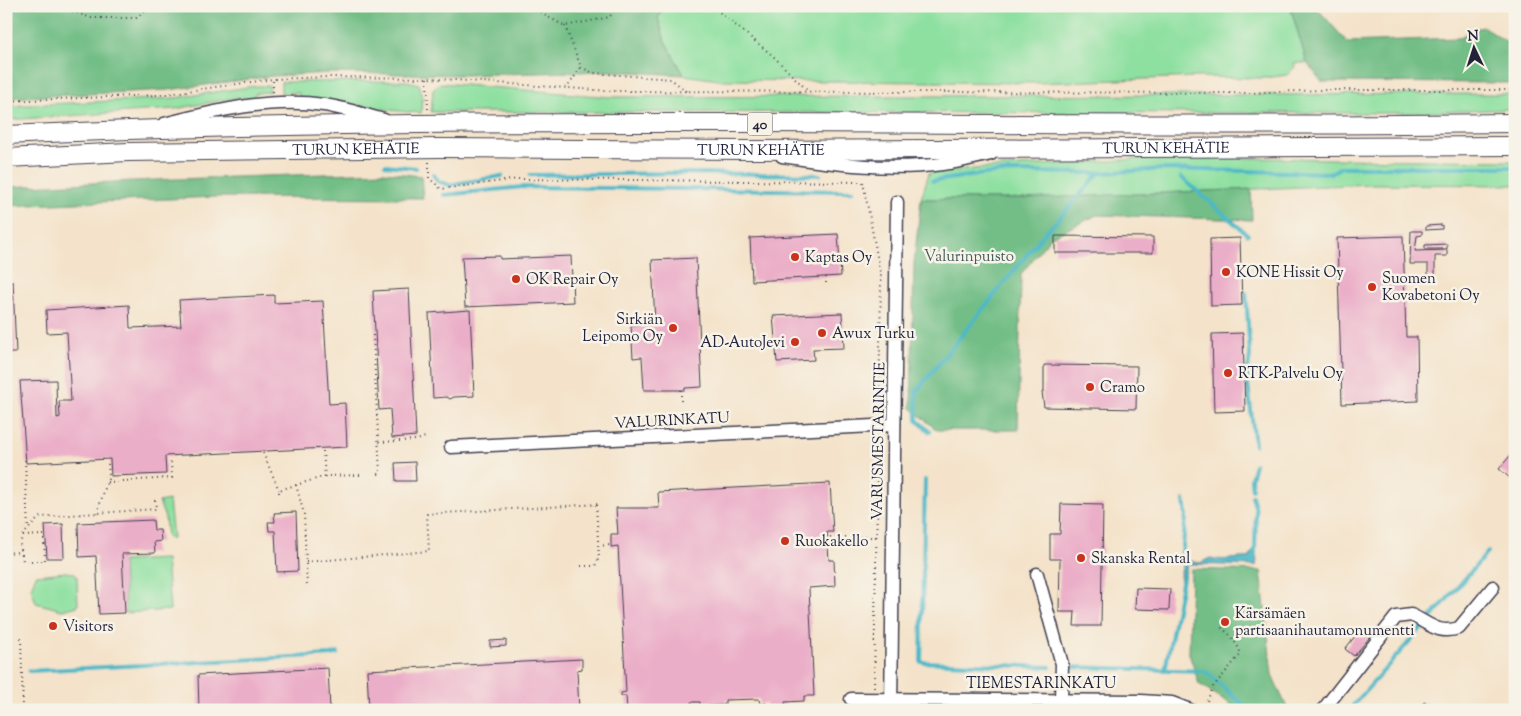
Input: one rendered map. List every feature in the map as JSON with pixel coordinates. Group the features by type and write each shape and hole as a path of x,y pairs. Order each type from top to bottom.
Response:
{"highway":[{"name":"TURUN KEHÄTIE","path":"6,135 144,128 399,124 1515,123"},
{"name":"TURUN KEHÄTIE","path":"6,158 128,152 440,148 748,150 1515,146"}],"street":[{"path":"1277,124 1277,147"},
{"name":"VARUSMESTARINTIE","path":"892,704 897,202"},
{"name":"VALURINKATU","path":"451,447 894,425"},
{"path":"1037,574 1062,664 1061,699"},
{"path":"1323,710 1396,617 1411,615 1437,630 1459,628 1493,587"},
{"name":"TIEMESTARINKATU","path":"851,699 874,699 892,704 1061,699 1141,700 1172,704 1190,710"}],"path":[{"path":"58,6 91,18 136,18 150,6"},
{"path":"527,6 565,26 610,17 615,6"},
{"path":"712,6 772,55 807,90"},
{"path":"565,26 582,67 593,73 671,79 686,91"},
{"path":"567,88 582,67"},
{"path":"6,101 159,95 273,79 326,77 427,78 610,91 807,90 1248,93 1322,90 1515,90"},
{"path":"427,78 428,113"},
{"path":"272,96 273,79"},
{"path":"429,160 429,178 442,189 518,179 863,182 880,277 874,699"},
{"path":"826,277 826,286"},
{"path":"373,335 380,474 377,474"},
{"path":"681,390 681,401"},
{"path":"379,442 417,440 425,437"},
{"path":"324,451 324,477"},
{"path":"263,453 279,491 324,477 363,475"},
{"path":"25,460 28,530"},
{"path":"107,482 172,478 171,462"},
{"path":"97,513 107,482 108,464"},
{"path":"296,485 304,514 307,587"},
{"path":"22,536 44,535 46,560 25,562 20,552 22,536 40,517 156,509 155,499"},
{"path":"306,562 428,552 427,514 598,504 599,558 595,566 581,566"},
{"path":"830,537 877,537"},
{"path":"598,546 610,545"},
{"path":"6,553 20,552"},
{"path":"1203,710 1213,687 1239,656 1240,650 1231,636 1221,627 1225,622"},
{"path":"21,638 23,710"}],"green space":[{"path":"6,6 664,6 658,18 665,41 684,75 610,71 464,75 330,73 273,76 168,90 6,98"},
{"path":"664,6 1290,6 1307,63 1294,63 1295,67 1287,75 1265,78 1198,77 1037,83 718,80 684,75 665,41 658,18"},
{"path":"1290,6 1315,6 1347,42 1459,38 1473,29 1484,27 1515,48 1515,83 1322,82 1307,63"},
{"path":"407,81 419,84 422,97 421,113 299,98 299,93 281,93 281,82"},
{"path":"440,83 611,97 1515,94 1515,109 1414,113 431,112 433,90"},
{"path":"255,86 270,86 269,92 256,93 253,98 234,98 175,109 6,120 6,106 175,98"},
{"path":"1161,157 1515,161 1515,185 1372,184 1022,199 921,199 929,173"},
{"path":"384,172 421,176 423,198 215,197 6,206 6,187"},
{"name":"Valurinpuisto","path":"1251,189 1252,220 1097,215 1051,237 1021,274 1018,430 937,430 911,408 914,263 921,199 1022,199"},
{"path":"169,500 173,538 170,539 167,537 165,518 159,502"},
{"path":"166,559 170,610 125,613 123,561"},
{"path":"1191,569 1261,571 1272,675 1288,710 1240,710 1199,684 1189,654"},
{"path":"74,573 77,577 78,606 62,610 36,603 31,588 36,575"}],"water":[{"path":"1254,549 1257,559 1256,566 1190,564 1187,566 1183,582 1181,583 1180,575 1185,560 1200,563 1210,558 1221,560 1249,558"}],"building":[{"path":"1442,225 1442,229 1426,230 1426,226"},
{"path":"1411,231 1422,231 1422,235 1417,236 1415,251 1447,250 1447,256 1435,256 1435,278 1428,277 1428,264 1410,264"},
{"path":"838,234 841,276 752,281 750,238"},
{"path":"1055,236 1153,237 1153,253 1055,253"},
{"name":"Suomen Kovabetoni Oy","path":"1403,236 1406,337 1417,337 1418,401 1342,404 1337,238"},
{"path":"1240,238 1242,305 1211,306 1210,239"},
{"path":"1447,244 1447,249 1425,249 1425,245"},
{"path":"500,256 500,259 571,256 573,302 465,307 462,257"},
{"path":"696,258 702,387 685,388 685,390 644,390 642,357 633,358 631,325 655,324 652,260"},
{"path":"6,282 13,282 16,353 6,353"},
{"path":"409,289 416,436 392,438 390,409 379,410 373,291"},
{"path":"274,295 274,303 323,301 329,404 345,403 347,447 165,456 166,474 111,476 110,459 26,463 20,381 56,380 57,418 60,417 59,401 71,401 67,332 47,333 46,310 129,305 130,328 181,326 179,300"},
{"path":"470,310 474,396 450,399 447,397 433,398 429,313"},
{"path":"842,313 844,348 813,349 814,360 777,362 773,316"},
{"path":"1243,333 1245,411 1214,412 1212,334"},
{"path":"1044,365 1137,366 1136,409 1044,407 1042,392 1044,392"},
{"path":"1515,450 1515,482 1499,469"},
{"path":"415,462 416,481 396,481 395,463"},
{"path":"830,483 833,532 827,532 829,560 834,560 835,586 809,588 814,696 804,696 804,701 785,702 786,709 766,710 766,703 760,704 759,699 725,700 725,705 700,706 700,702 691,702 691,710 627,710 626,696 621,696 621,693 626,692 618,546 611,547 611,534 618,534 616,508 659,508 658,492"},
{"path":"1061,504 1103,505 1101,626 1074,626 1075,612 1059,612 1060,559 1050,559 1050,534 1060,534"},
{"path":"296,512 298,571 277,572 275,531 269,531 268,522 275,522 274,513"},
{"path":"153,520 154,530 160,530 161,541 154,542 155,553 122,554 125,613 99,614 96,556 79,557 78,523"},
{"path":"63,524 64,558 47,558 45,525"},
{"path":"1136,588 1170,589 1169,610 1135,609"},
{"path":"1360,630 1369,638 1354,656 1345,649"},
{"path":"506,640 506,646 490,647 490,641"},
{"path":"582,659 582,669 577,670 579,710 369,710 367,670"},
{"path":"328,668 330,710 199,710 198,675"},
{"path":"1424,702 1434,708 1432,710 1419,710"}],"waterway":[{"path":"385,165 416,168"},
{"path":"1099,173 1165,169 1331,173 1341,167 1515,167"},
{"path":"930,432 917,420 916,392 1047,230 1099,173 1000,172 932,181"},
{"path":"530,175 688,173 820,175"},
{"path":"433,174 438,181 449,185 502,176"},
{"path":"1181,177 1248,235"},
{"path":"444,195 523,187 853,191"},
{"path":"1246,293 1250,355 1247,376 1255,445"},
{"path":"1252,489 1251,479 1255,464"},
{"path":"925,480 921,662 1050,667"},
{"path":"1252,496 1256,510 1255,553"},
{"path":"1184,500 1186,516 1182,555 1185,564"},
{"path":"1429,620 1488,552"},
{"path":"1165,670 1183,578"},
{"path":"1349,710 1423,626"},
{"path":"29,671 332,655 338,653"},
{"path":"1070,667 1205,671 1249,710"}],"place":[{"name":"Kaptas Oy","path":"795,257"},
{"name":"KONE Hissit Oy","path":"1226,272"},
{"name":"OK Repair Oy","path":"516,279"},
{"name":"Suomen Kovabetoni Oy","path":"1372,287"},
{"name":"Sirkiän Leipomo Oy","path":"673,328"},
{"name":"Awux Turku","path":"822,333"},
{"name":"AD-AutoJevi","path":"795,342"},
{"name":"RTK-Palvelu Oy","path":"1228,373"},
{"name":"Cramo","path":"1090,387"},
{"name":"Ruokakello","path":"785,541"},
{"name":"Skanska Rental","path":"1081,558"},
{"name":"Kärsämäen partisaanihautamonumentti","path":"1225,622"},
{"name":"Visitors","path":"53,626"}]}
